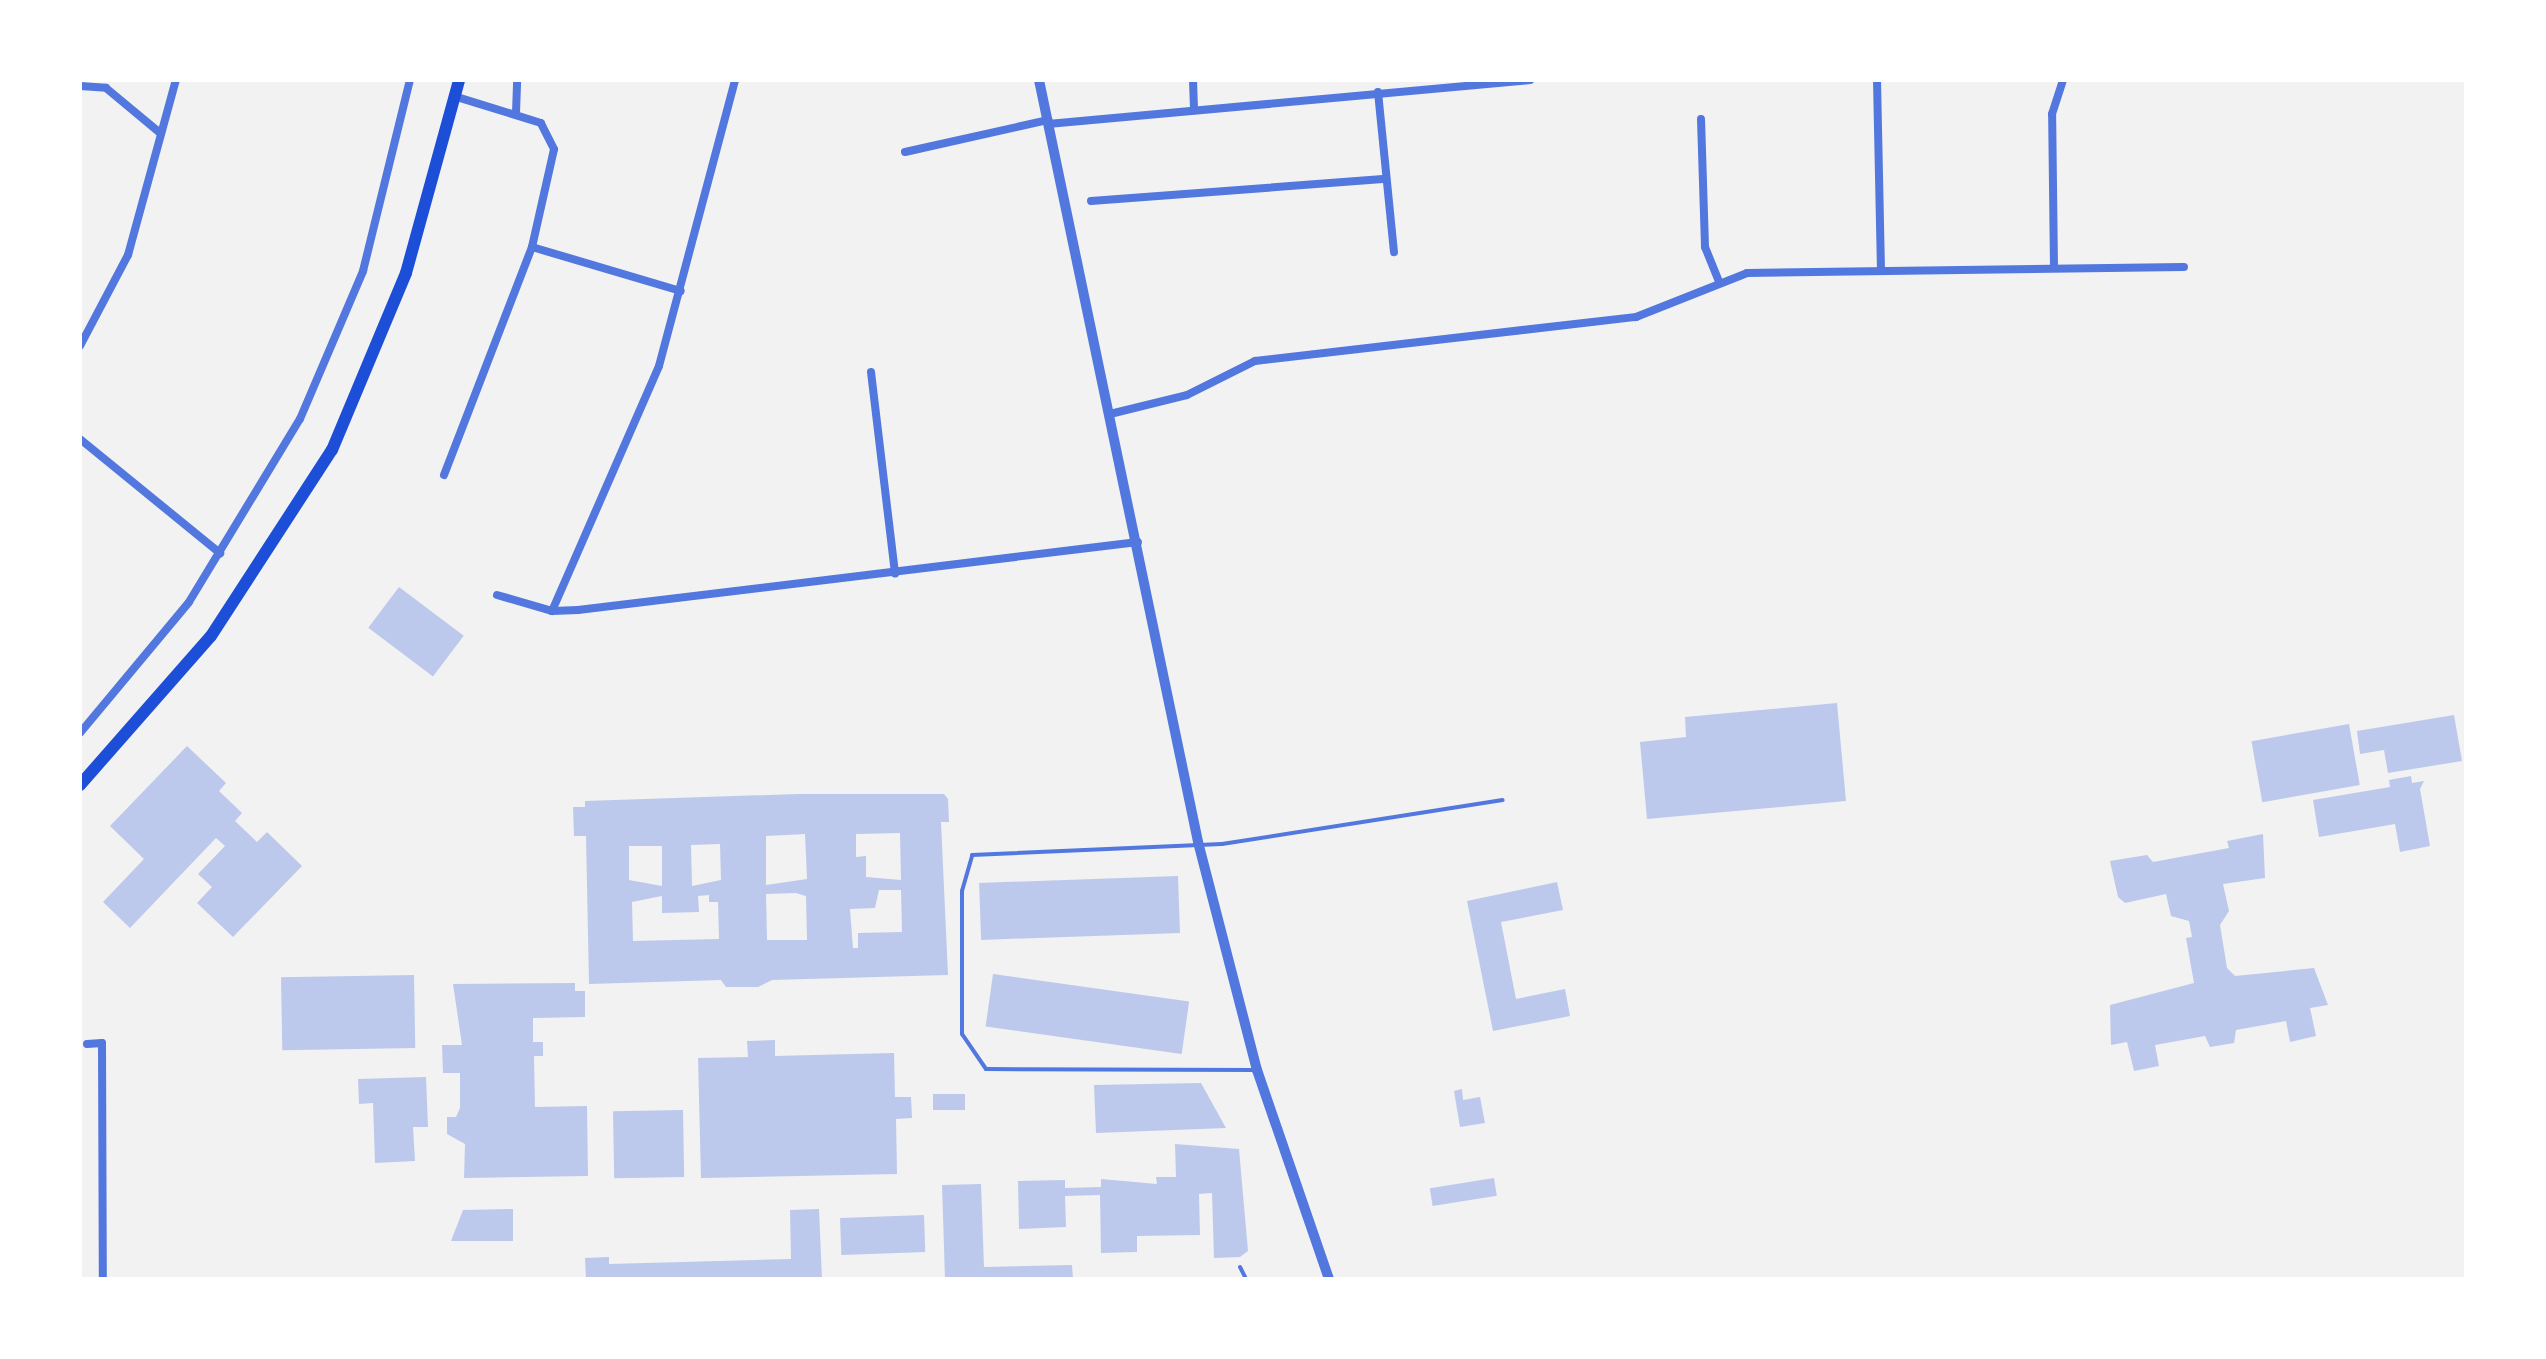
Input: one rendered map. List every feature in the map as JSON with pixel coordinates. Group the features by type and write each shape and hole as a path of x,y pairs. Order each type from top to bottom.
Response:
{"main road":[{"path":"80,785 212,636 332,450 406,273 459,80"}],"street":[{"path":"81,341 128,255 176,80"},
{"path":"80,733 189,602 300,419 363,271 410,80"},
{"path":"516,112 517,80"},
{"path":"552,611 650,392 681,290 735,80"},
{"path":"1039,80 1198,842 1257,1070 1329,1279"},
{"path":"1193,80 1194,108"},
{"path":"905,152 1048,122 1530,80"},
{"path":"1878,80 1881,270"},
{"path":"2054,268 2052,114 2063,80"},
{"path":"80,86 106,88 159,132"},
{"path":"1378,92 1394,252"},
{"path":"444,475 532,248 554,149 547,128 516,112 454,96"},
{"path":"1701,119 1706,247 1720,281"},
{"path":"1091,201 1386,179"},
{"path":"532,248 681,290"},
{"path":"1110,414 1170,402 1255,361 1620,320 1663,309 1746,272 2184,267"},
{"path":"870,372 894,574"},
{"path":"80,438 220,553"},
{"path":"497,595 552,611 894,574 1138,542"},
{"path":"87,1044 102,1043 103,1279"}],"lane":[{"path":"1257,1070 997,1073 972,1056 962,1034 962,890 972,855 1254,840 1502,800"},
{"path":"1240,1267 1246,1279"}],"building":[{"path":"399,587 464,636 433,676 368,628"},
{"path":"1837,703 1846,801 1647,819 1640,742 1686,737 1685,717"},
{"path":"2454,715 2462,761 2388,773 2384,750 2360,754 2357,731"},
{"path":"2349,724 2360,785 2262,802 2252,741"},
{"path":"187,746 226,783 219,791 242,813 235,821 257,842 267,832 302,866 233,937 197,903 212,887 198,874 225,846 216,838 130,928 103,902 144,859 110,826"},
{"path":"2411,776 2412,783 2424,781 2420,789 2430,846 2400,852 2395,824 2319,837 2313,800 2390,787 2389,780"},
{"path":"944,794 948,799 949,822 941,822 948,975 772,980 758,987 726,987 721,980 589,984 586,836 574,836 573,807 585,807 585,801","holes":["900,833 901,880 866,877 866,856 856,857 856,834","805,834 807,879 766,885 766,836","720,844 721,880 692,886 691,845","629,846 662,846 662,886 629,880","879,890 901,890 902,932 858,933 858,948 853,948 850,909 875,908","766,894 806,896 807,940 767,940","709,895 709,902 718,902 719,939 633,941 632,902 662,896 662,913 699,912 698,896"]},
{"path":"2263,834 2265,878 2223,884 2229,911 2220,925 2227,968 2235,976 2314,968 2328,1005 2310,1008 2316,1036 2290,1042 2286,1021 2236,1030 2234,1043 2210,1047 2205,1036 2155,1045 2159,1066 2134,1071 2127,1042 2111,1045 2110,1005 2194,983 2186,938 2192,937 2189,921 2171,916 2166,894 2125,903 2118,897 2110,861 2147,855 2153,862 2229,848 2227,841"},
{"path":"1178,876 1180,933 981,940 979,883"},
{"path":"1557,882 1563,910 1501,922 1516,999 1565,989 1570,1016 1493,1031 1467,901"},
{"path":"993,974 1189,1002 1182,1054 986,1026"},
{"path":"414,975 415,1048 282,1050 281,977"},
{"path":"575,983 575,991 585,991 585,1017 533,1018 533,1042 543,1042 543,1056 534,1056 535,1107 587,1106 588,1176 464,1178 465,1144 447,1134 447,1117 456,1117 460,1108 460,1073 443,1073 442,1045 462,1045 453,984"},
{"path":"775,1040 775,1056 894,1053 895,1097 911,1097 912,1118 896,1119 897,1174 701,1178 698,1058 748,1057 747,1041"},
{"path":"426,1077 428,1127 413,1127 415,1161 375,1163 373,1103 359,1104 358,1079"},
{"path":"1201,1083 1226,1128 1096,1133 1094,1085"},
{"path":"1462,1089 1463,1100 1480,1097 1485,1123 1460,1127 1454,1091"},
{"path":"933,1094 965,1094 965,1110 933,1110"},
{"path":"683,1110 684,1177 614,1178 613,1111"},
{"path":"1175,1144 1239,1149 1248,1251 1240,1257 1214,1258 1212,1193 1199,1194 1200,1235 1137,1236 1137,1252 1101,1253 1100,1195 1065,1196 1066,1227 1019,1229 1018,1181 1065,1180 1065,1188 1101,1187 1101,1179 1157,1184 1156,1177 1176,1177"},
{"path":"1494,1178 1497,1196 1433,1206 1430,1188"},
{"path":"981,1184 984,1267 1072,1265 1073,1279 945,1279 942,1185"},
{"path":"513,1209 513,1241 451,1241 463,1210"},
{"path":"819,1209 822,1279 586,1279 585,1258 609,1257 609,1264 791,1259 790,1210"},
{"path":"924,1215 925,1252 841,1255 840,1218"}]}
